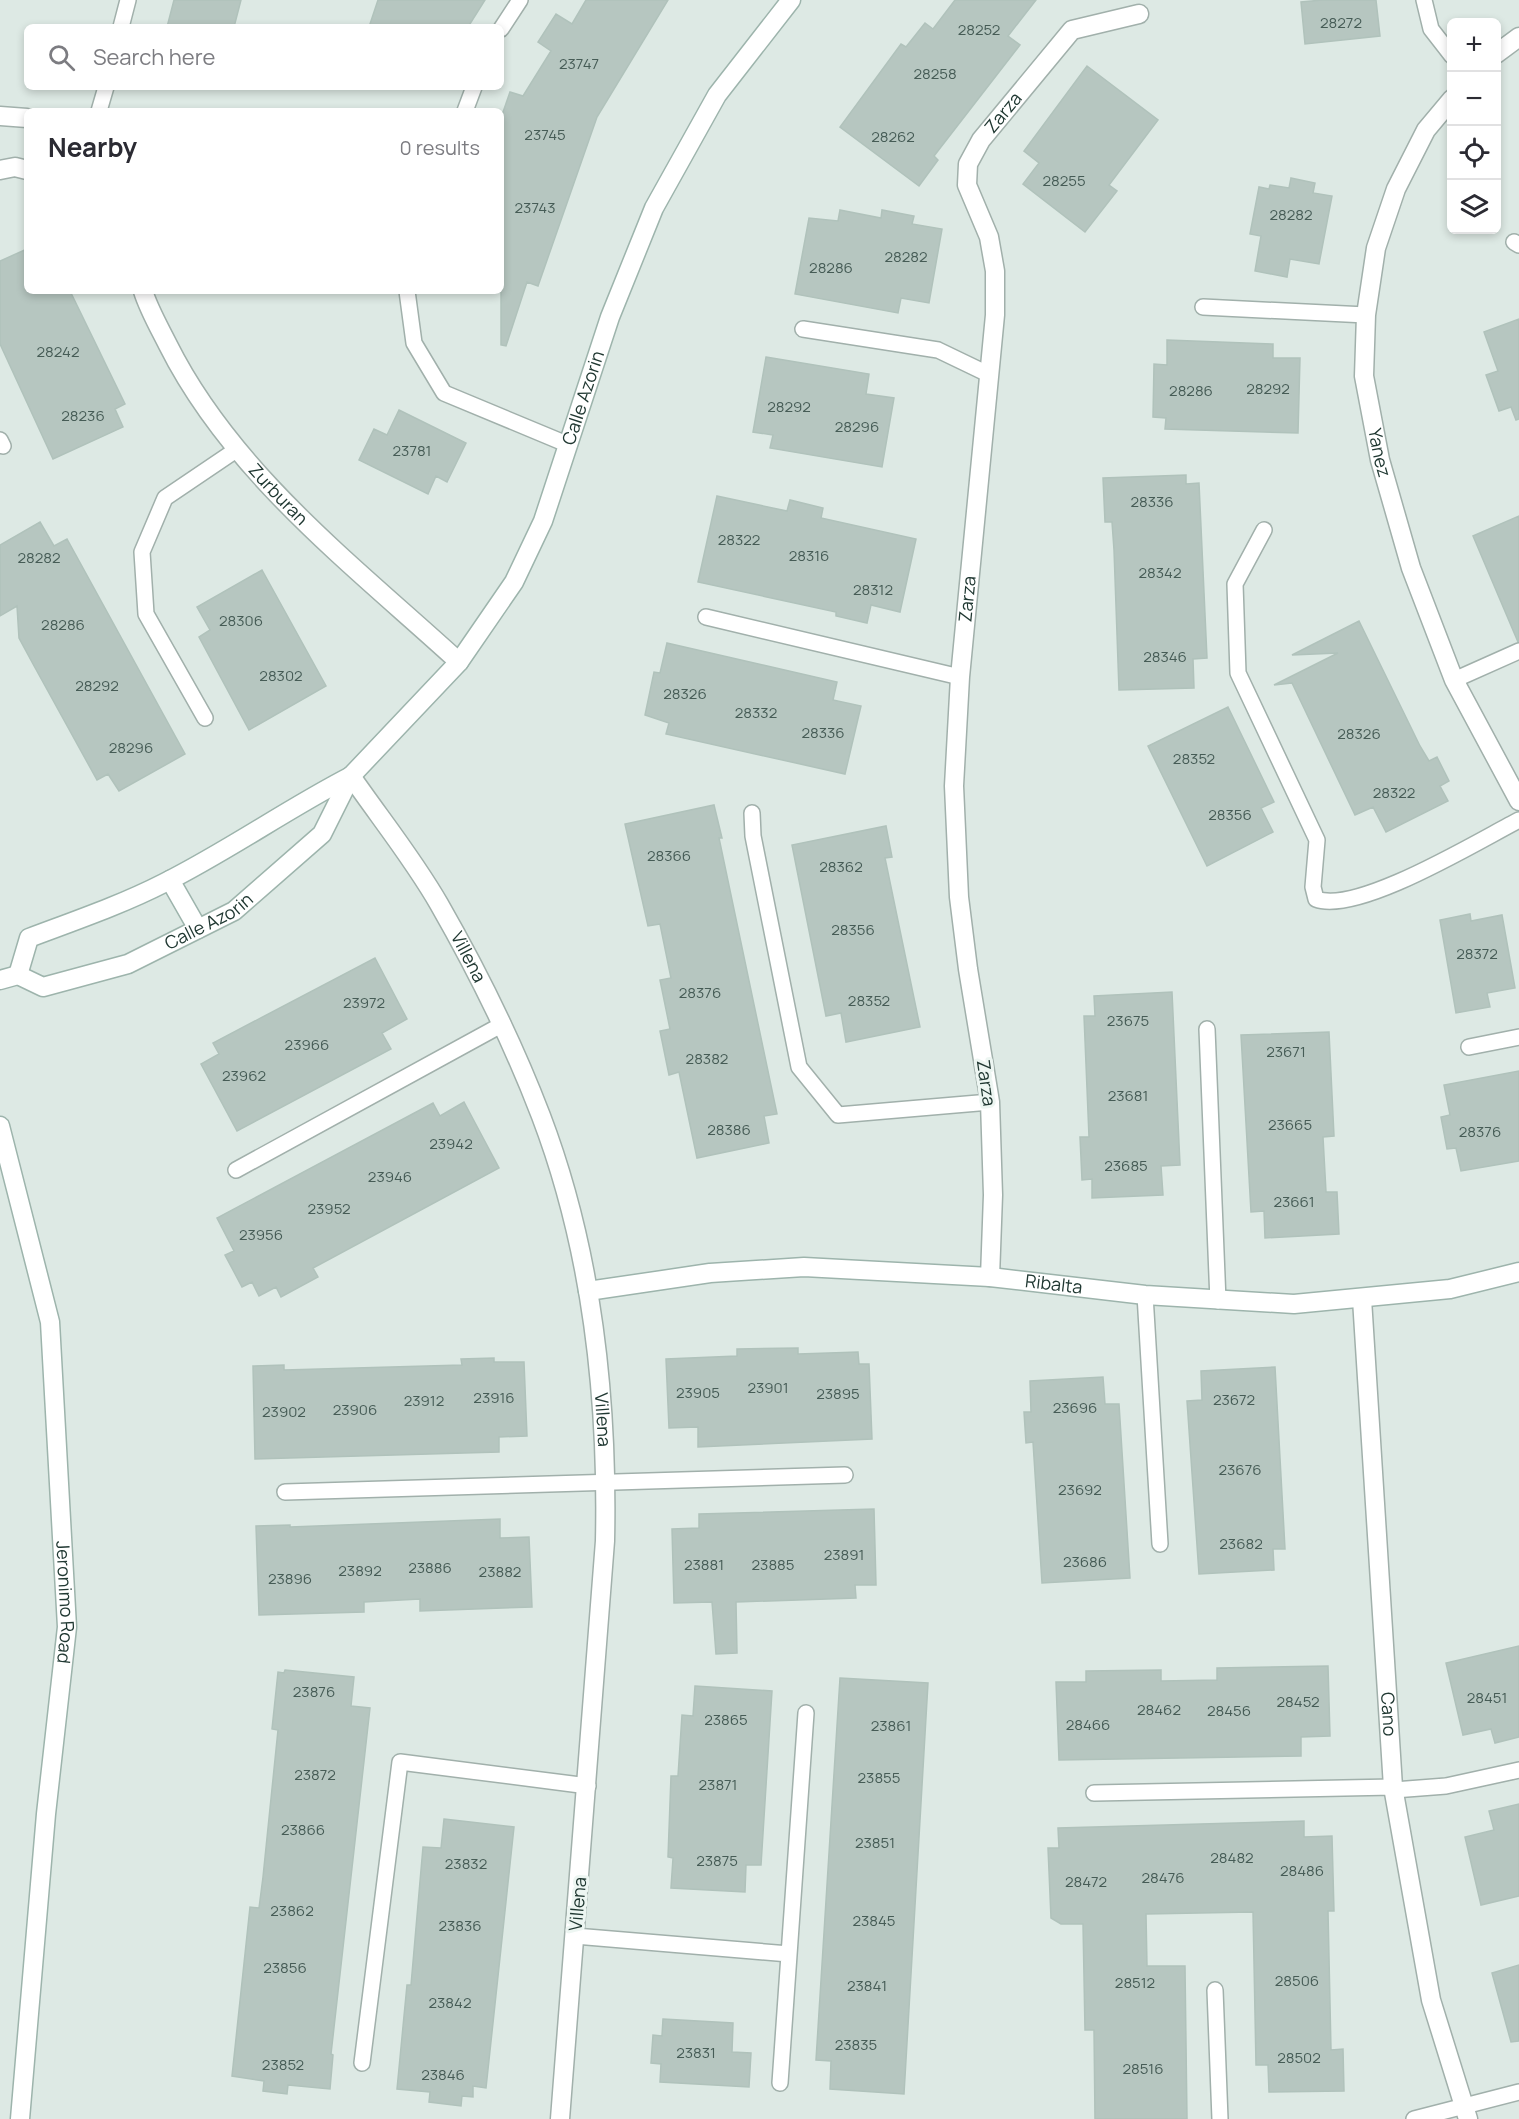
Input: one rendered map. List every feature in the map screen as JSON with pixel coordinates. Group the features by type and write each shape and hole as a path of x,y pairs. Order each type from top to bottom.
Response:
{"street":[{"name":"Calle Azorin","path":"351,777 300,802 170,880 115,906 29,938 18,975 44,987 128,964 234,911 322,834 351,777 459,662 514,582 543,521 610,317 654,208 717,95 791,0"},
{"name":"Zarza","path":"990,1277 993,1195 990,1102 968,969 959,897 954,786 960,677 995,315 995,271 989,237 967,185 968,164 981,140 1072,30 1139,14"},
{"path":"1501,51 1519,37"},
{"name":"Yanez","path":"1447,105 1426,130 1396,189 1376,248 1366,315 1364,376 1380,460 1411,568 1454,680 1519,801"},
{"path":"0,116 24,118"},
{"path":"0,170 15,167 24,169"},
{"name":"Zurburan","path":"144,294 177,364 210,416 236,450 288,505 459,662"},
{"name":"Villena","path":"351,777 438,902 503,1024 542,1118 571,1212 588,1291 601,1390 606,1482 601,1615 560,2119"},
{"path":"170,880 198,929"},
{"path":"0,980 18,975"},
{"name":"Jeronimo Road","path":"0,1126 50,1322 67,1627 46,1814 20,2119"},
{"name":"Ribalta","path":"588,1291 710,1273 804,1267 990,1277 1144,1295 1294,1304 1450,1289 1519,1272"},
{"name":"Cano","path":"1362,1299 1393,1788 1431,2000 1466,2113"}],"lane":[{"path":"122,24 128,0"},
{"path":"504,24 520,0"},
{"path":"1425,0 1431,29 1447,50"},
{"path":"100,108 105,90"},
{"path":"466,108 473,90"},
{"path":"407,294 414,343 444,393 569,445"},
{"path":"1203,307 1366,315"},
{"path":"803,329 938,350 990,375"},
{"path":"205,718 146,614 142,552 165,498 236,450"},
{"path":"1264,530 1235,584 1238,673 1317,840 1313,887 1316,898 1326,903 1392,886 1519,820"},
{"path":"706,617 960,677"},
{"path":"1454,680 1519,651"},
{"path":"752,813 753,836 799,1067 837,1115 990,1102"},
{"path":"236,1170 503,1024"},
{"path":"1207,1029 1218,1301"},
{"path":"1468,1047 1519,1037"},
{"path":"1144,1295 1160,1544"},
{"path":"285,1492 845,1475"},
{"path":"780,2083 806,1713"},
{"path":"362,2063 400,1762 588,1786"},
{"path":"1094,1793 1446,1786 1519,1770"},
{"path":"575,1936 789,1954"},
{"path":"1215,1990 1220,2119"},
{"path":"1414,2119 1466,2113 1519,2092"}],"building":[{"path":"174,0 241,0 235,24 168,24"},
{"path":"378,0 485,0 470,24 370,24"},
{"path":"586,0 668,0 597,117 538,286 527,282 506,346 501,345 501,294 504,294 504,109 510,92 523,96 551,51 538,42 556,14 572,24"},
{"path":"955,0 1036,0 1008,36 1020,45 934,156 938,160 919,186 840,127 901,44 906,47 925,23 933,29"},
{"path":"1376,0 1380,36 1305,44 1301,2"},
{"path":"1087,66 1158,120 1109,185 1117,191 1085,232 1023,184 1039,163 1024,151"},
{"path":"1291,178 1315,183 1313,193 1332,196 1319,264 1290,259 1287,277 1255,271 1261,236 1250,234 1259,187 1269,189 1270,185 1289,188"},
{"path":"840,210 881,218 882,210 914,216 912,224 942,229 929,303 901,298 898,313 795,294 809,218 838,221"},
{"path":"24,250 24,294 71,294 125,404 115,409 123,427 53,459 0,344 0,261"},
{"path":"1519,319 1519,419 1516,420 1511,407 1499,411 1486,375 1498,371 1484,332"},
{"path":"1167,340 1273,344 1273,358 1300,358 1298,433 1165,429 1166,418 1153,417 1154,364 1167,365"},
{"path":"766,357 869,374 866,394 894,398 882,467 770,448 773,435 753,432"},
{"path":"399,410 466,443 447,482 436,476 428,494 359,460 374,429 387,435"},
{"path":"1186,475 1186,484 1199,483 1207,658 1193,659 1194,688 1119,690 1112,522 1105,522 1103,478"},
{"path":"717,496 787,511 790,500 823,508 821,518 916,539 900,612 871,605 867,623 836,616 836,612 698,582"},
{"path":"1519,516 1519,641 1518,642 1473,536"},
{"path":"40,522 54,546 67,539 185,754 119,791 108,774 97,780 33,664 19,638 17,606 0,616 0,545"},
{"path":"262,570 326,686 249,730 199,637 210,630 197,607"},
{"path":"1359,621 1420,746 1429,761 1437,757 1449,781 1440,786 1448,801 1386,832 1373,807 1355,815 1292,683 1274,685 1338,653 1292,655"},
{"path":"667,643 837,682 833,700 861,706 845,774 666,734 669,723 645,715 654,672 660,673"},
{"path":"1228,707 1274,802 1261,808 1273,832 1207,866 1148,746"},
{"path":"714,805 777,1114 764,1116 769,1143 697,1158 679,1072 669,1075 660,1031 670,1029 660,980 671,978 660,924 648,926 625,824"},
{"path":"886,826 892,857 885,858 920,1027 846,1042 841,1013 826,1016 792,845"},
{"path":"1470,914 1471,921 1502,915 1515,988 1487,993 1490,1007 1456,1013 1440,920"},
{"path":"375,958 407,1019 382,1033 391,1049 237,1131 201,1064 219,1054 213,1043"},
{"path":"1172,992 1180,1165 1161,1166 1163,1195 1092,1198 1092,1179 1082,1180 1080,1137 1089,1137 1084,1016 1095,1016 1094,996"},
{"path":"1329,1032 1334,1136 1323,1137 1326,1192 1337,1192 1339,1234 1265,1238 1264,1211 1251,1212 1241,1035"},
{"path":"1519,1071 1519,1161 1461,1171 1456,1148 1447,1149 1441,1117 1450,1115 1444,1085"},
{"path":"464,1102 499,1168 313,1268 318,1277 281,1297 276,1287 259,1296 252,1282 242,1287 225,1255 234,1251 217,1218 433,1103 440,1116"},
{"path":"798,1348 798,1354 858,1352 859,1364 869,1364 872,1439 698,1447 698,1427 669,1428 666,1359 737,1356 737,1349"},
{"path":"494,1358 494,1362 524,1362 527,1436 499,1437 499,1452 255,1459 253,1366 284,1365 284,1370 462,1365 461,1359"},
{"path":"1275,1367 1285,1549 1273,1549 1274,1570 1199,1574 1187,1401 1202,1400 1201,1371"},
{"path":"1103,1377 1105,1404 1119,1404 1130,1578 1042,1583 1033,1442 1026,1443 1024,1412 1031,1412 1030,1381"},
{"path":"874,1509 876,1585 855,1585 856,1598 736,1602 737,1653 716,1654 712,1602 674,1603 672,1529 699,1528 699,1514"},
{"path":"500,1519 500,1538 529,1537 532,1607 420,1611 420,1599 364,1602 364,1612 259,1615 256,1526 290,1525 290,1527"},
{"path":"1519,1646 1519,1737 1495,1743 1491,1729 1463,1735 1446,1663"},
{"path":"1328,1666 1330,1736 1301,1737 1301,1756 1059,1760 1056,1682 1086,1682 1086,1671 1161,1670 1161,1681 1217,1680 1217,1668"},
{"path":"285,1670 354,1677 351,1706 370,1708 331,2054 333,2055 330,2089 288,2085 287,2094 263,2091 264,2081 232,2076 250,1907 259,1908 263,1877 278,1730 272,1729 278,1672 284,1673"},
{"path":"840,1678 928,1683 904,2094 830,2089 831,2061 816,2060"},
{"path":"695,1686 772,1691 761,1865 746,1865 745,1892 671,1888 673,1858 668,1857 671,1776 678,1776 682,1715 693,1716"},
{"path":"1519,1804 1519,1896 1481,1905 1465,1837 1494,1830 1489,1811"},
{"path":"444,1819 514,1827 486,2088 473,2086 473,2097 462,2096 461,2106 429,2102 430,2092 397,2089 407,1985 411,1985 423,1847 441,1848"},
{"path":"1304,1821 1304,1837 1332,1836 1334,1911 1328,1911 1331,2050 1343,2049 1344,2091 1269,2092 1268,2065 1256,2065 1253,1912 1146,1914 1147,1966 1185,1966 1187,2119 1095,2119 1094,2030 1085,2030 1083,1924 1061,1924 1051,1918 1048,1848 1059,1848 1058,1828"},
{"path":"1519,1965 1519,2041 1511,2042 1492,1973"},
{"path":"663,2019 733,2023 732,2052 751,2053 749,2087 660,2082 661,2064 651,2063 653,2035 662,2036"}]}
